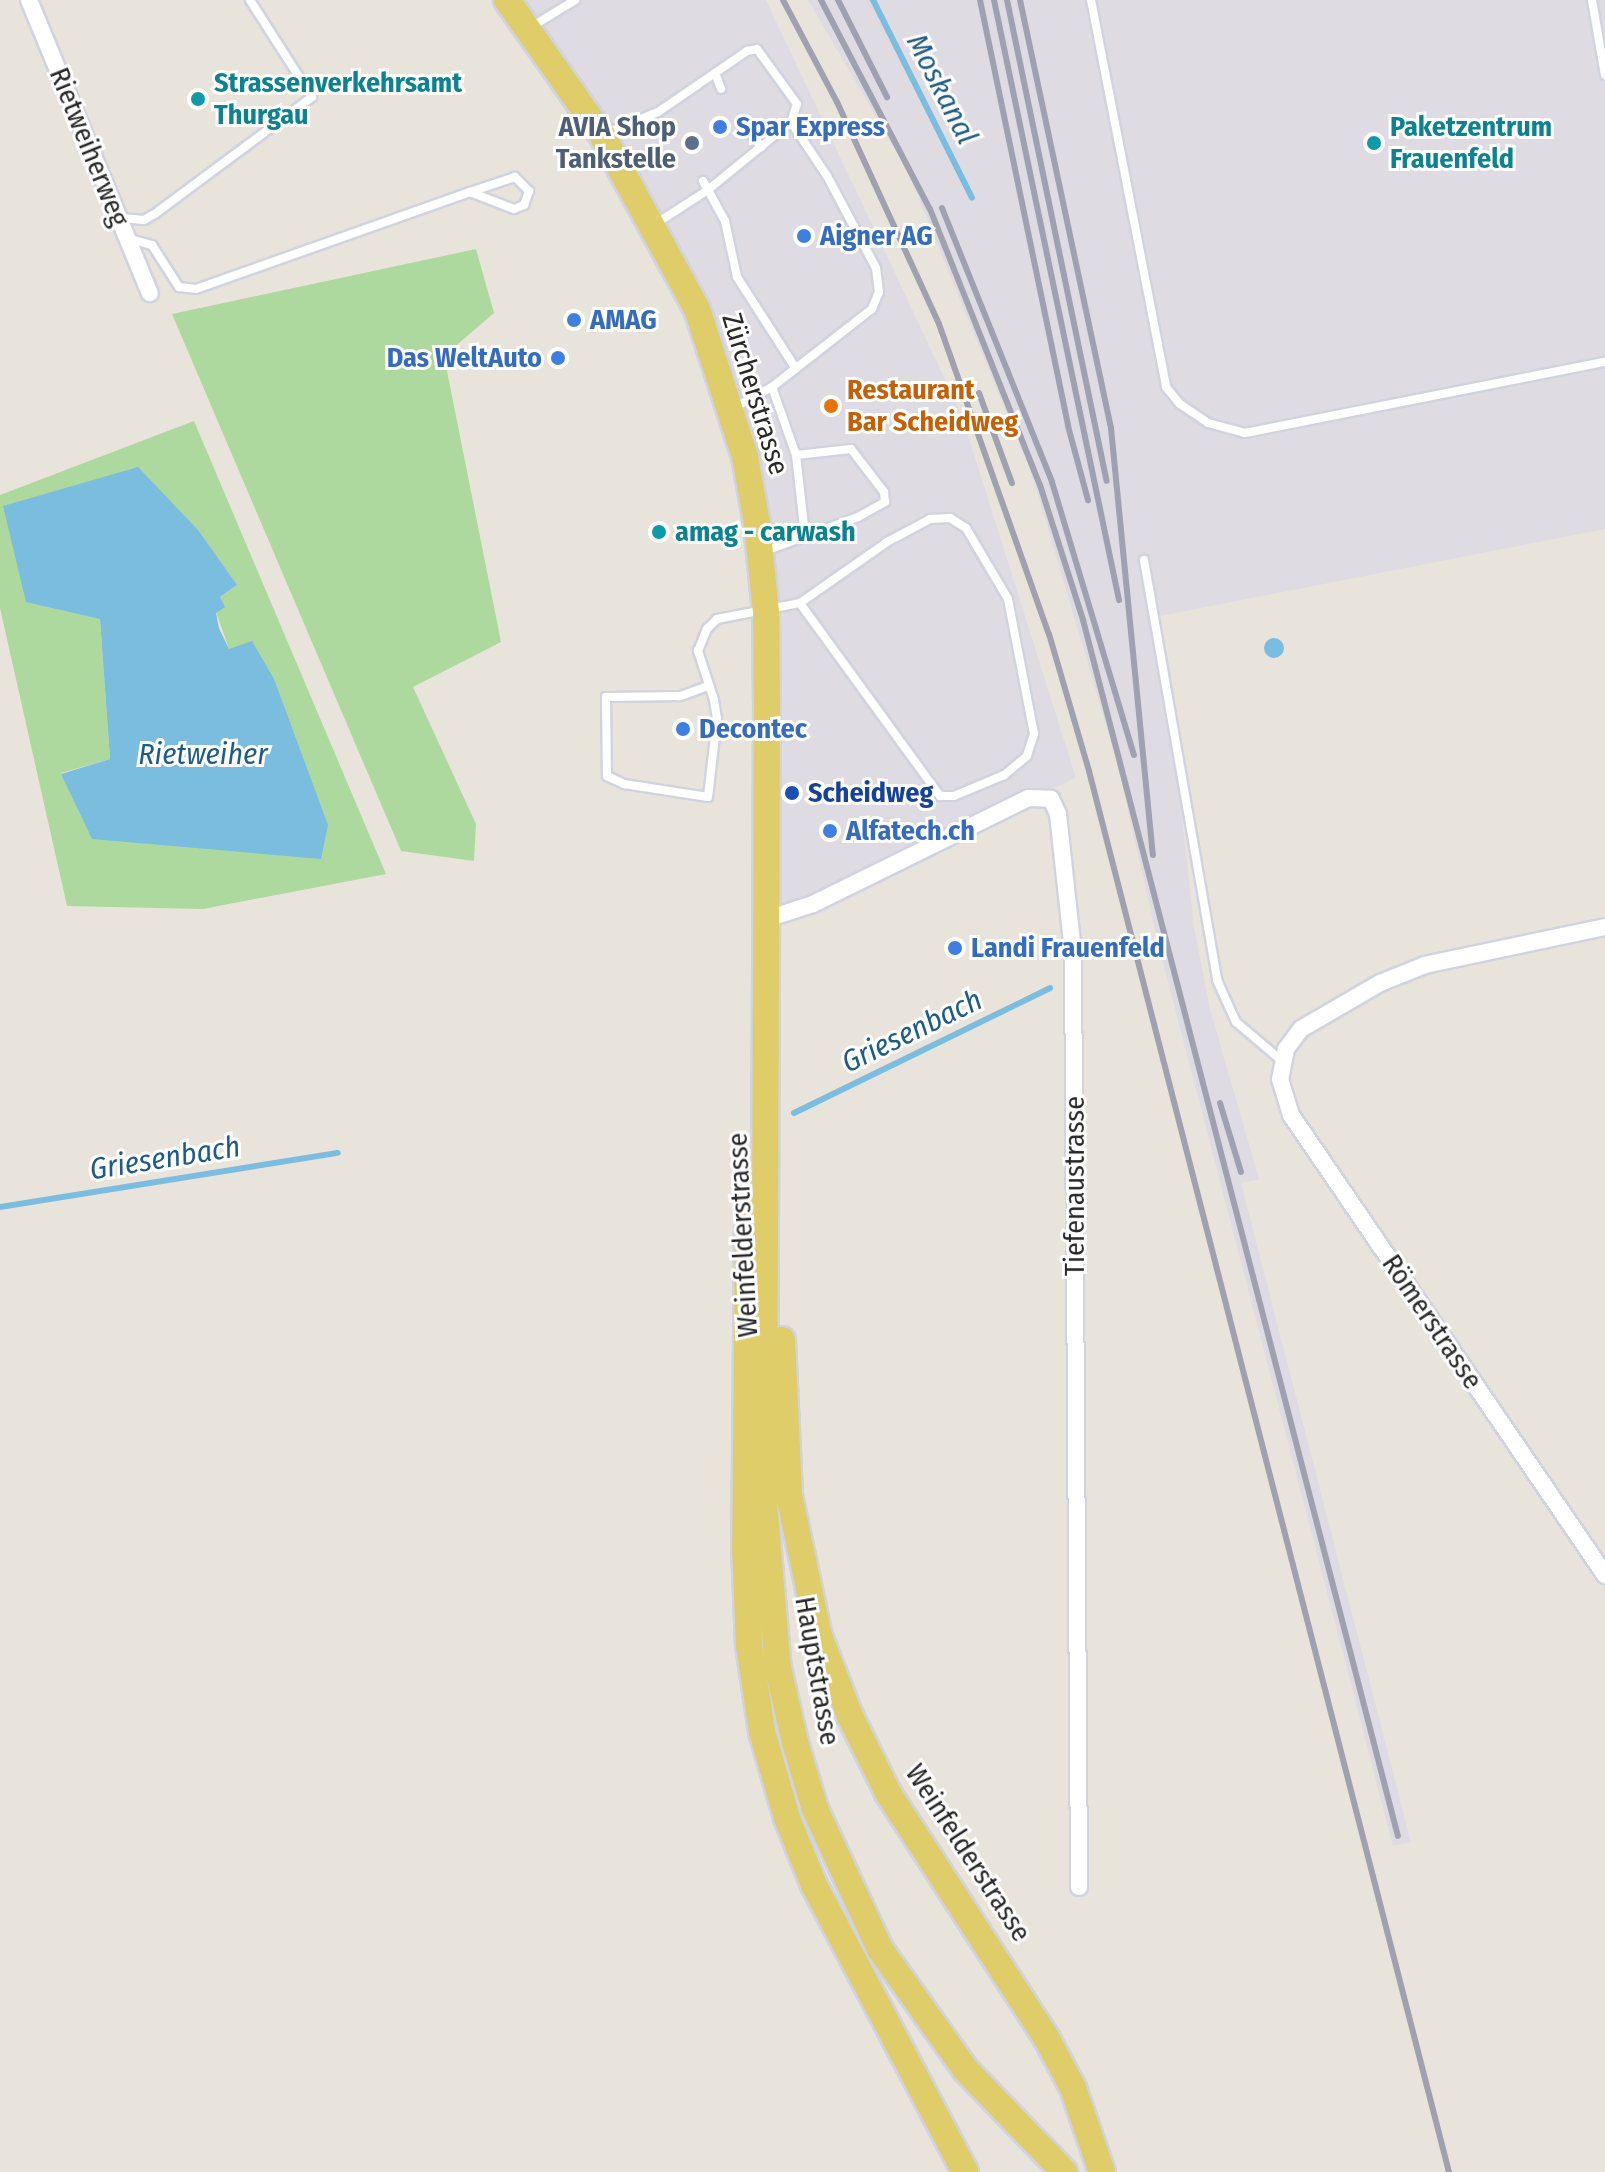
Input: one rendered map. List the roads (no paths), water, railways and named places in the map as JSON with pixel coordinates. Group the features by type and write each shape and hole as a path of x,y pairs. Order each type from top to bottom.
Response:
{"main road":[{"name":"Zürcherstrasse","path":"507,0 602,135 655,224 697,309 732,409 745,457 766,612 765,1099"},
{"name":"Weinfelderstrasse","path":"765,1099 752,1182 745,1286 745,1546 749,1645 762,1732 787,1818 814,1885 965,2172"},
{"name":"Weinfelderstrasse","path":"765,1099 780,1232 789,1495 819,1636 850,1716 888,1793 1054,2051 1085,2117 1102,2172"},
{"name":"Hauptstrasse","path":"765,1099 765,1517 778,1668 795,1742 815,1809 880,1949 965,2069 1064,2172"}],"street":[{"name":"Rietweiherweg","path":"29,0 150,293"},
{"name":"Tiefenaustrasse","path":"767,919 813,904 1028,798 1051,799 1058,814 1073,953 1079,1887"},
{"path":"1282,1061 1293,1039 1312,1020 1380,983 1425,965 1605,927"},
{"name":"Römerstrasse","path":"1282,1061 1280,1079 1291,1115 1605,1575"}],"lane":[{"path":"119,218 136,221 156,213 312,97 250,0"},
{"path":"527,29 575,0"},
{"path":"1091,0 1166,387 1180,404 1208,423 1245,433 1605,362"},
{"path":"1592,0 1605,75"},
{"path":"602,135 658,112 757,49 797,104 791,122 655,224"},
{"path":"715,73 721,89"},
{"path":"674,102 680,110"},
{"path":"658,112 664,121"},
{"path":"640,119 649,131"},
{"path":"732,409 772,387 872,309 879,292 876,268 827,176 791,122"},
{"path":"753,136 761,147"},
{"path":"127,238 152,245 179,287 196,289 470,192 515,177 529,191 524,205 514,209 470,192"},
{"path":"705,186 725,221 737,277 796,369"},
{"path":"772,387 796,455 805,535"},
{"path":"760,553 858,517 885,502 884,492 851,449 796,455"},
{"path":"708,686 680,696 606,697 607,776 624,784 708,797 717,719 708,686 698,651 707,629 717,619 766,612 800,603 930,519 950,518 966,528 1008,599 1033,722 1027,756 1004,775 954,796 940,796 800,603"},
{"path":"1144,560 1217,980 1236,1022 1282,1061"}],"water":[{"name":"Rietweiher","path":"138,467 198,530 237,585 220,597 225,607 216,613 219,628 229,649 252,641 274,679 328,825 321,859 92,839 61,774 110,759 100,619 26,602 3,506"},
{"path":"1274,638 1281,641 1284,648 1281,655 1274,658 1267,655 1264,648 1267,641"}],"waterway":[{"name":"Moskanal","path":"873,0 972,198"},
{"name":"Griesenbach","path":"794,1113 1050,988"},
{"name":"Griesenbach","path":"0,1207 338,1153"}],"railway":[{"path":"783,0 837,102 939,324 1049,634 1089,771 1449,2172"},
{"path":"821,0 930,209 1040,485 1083,620 1398,1836"},
{"path":"838,0 887,97"},
{"path":"980,0 1068,426 1088,500"},
{"path":"994,0 1119,600"},
{"path":"1007,0 1107,481"},
{"path":"1020,0 1111,428 1153,855"},
{"path":"942,208 1052,482 1134,755"},
{"path":"979,393 1012,483"},
{"path":"1220,1103 1241,1172"}],"place":[{"name":"Strassenverkehrsamt Thurgau","path":"198,99"},
{"name":"Spar Express","path":"720,127"},
{"name":"AVIA Shop Tankstelle","path":"692,143"},
{"name":"Paketzentrum Frauenfeld","path":"1374,143"},
{"name":"Aigner AG","path":"804,236"},
{"name":"AMAG","path":"574,320"},
{"name":"Das WeltAuto","path":"558,358"},
{"name":"Restaurant Bar Scheidweg","path":"831,406"},
{"name":"amag - carwash","path":"659,532"},
{"name":"Decontec","path":"683,729"},
{"name":"Scheidweg","path":"792,793"},
{"name":"Alfatech.ch","path":"830,831"},
{"name":"Landi Frauenfeld","path":"955,948"}]}
